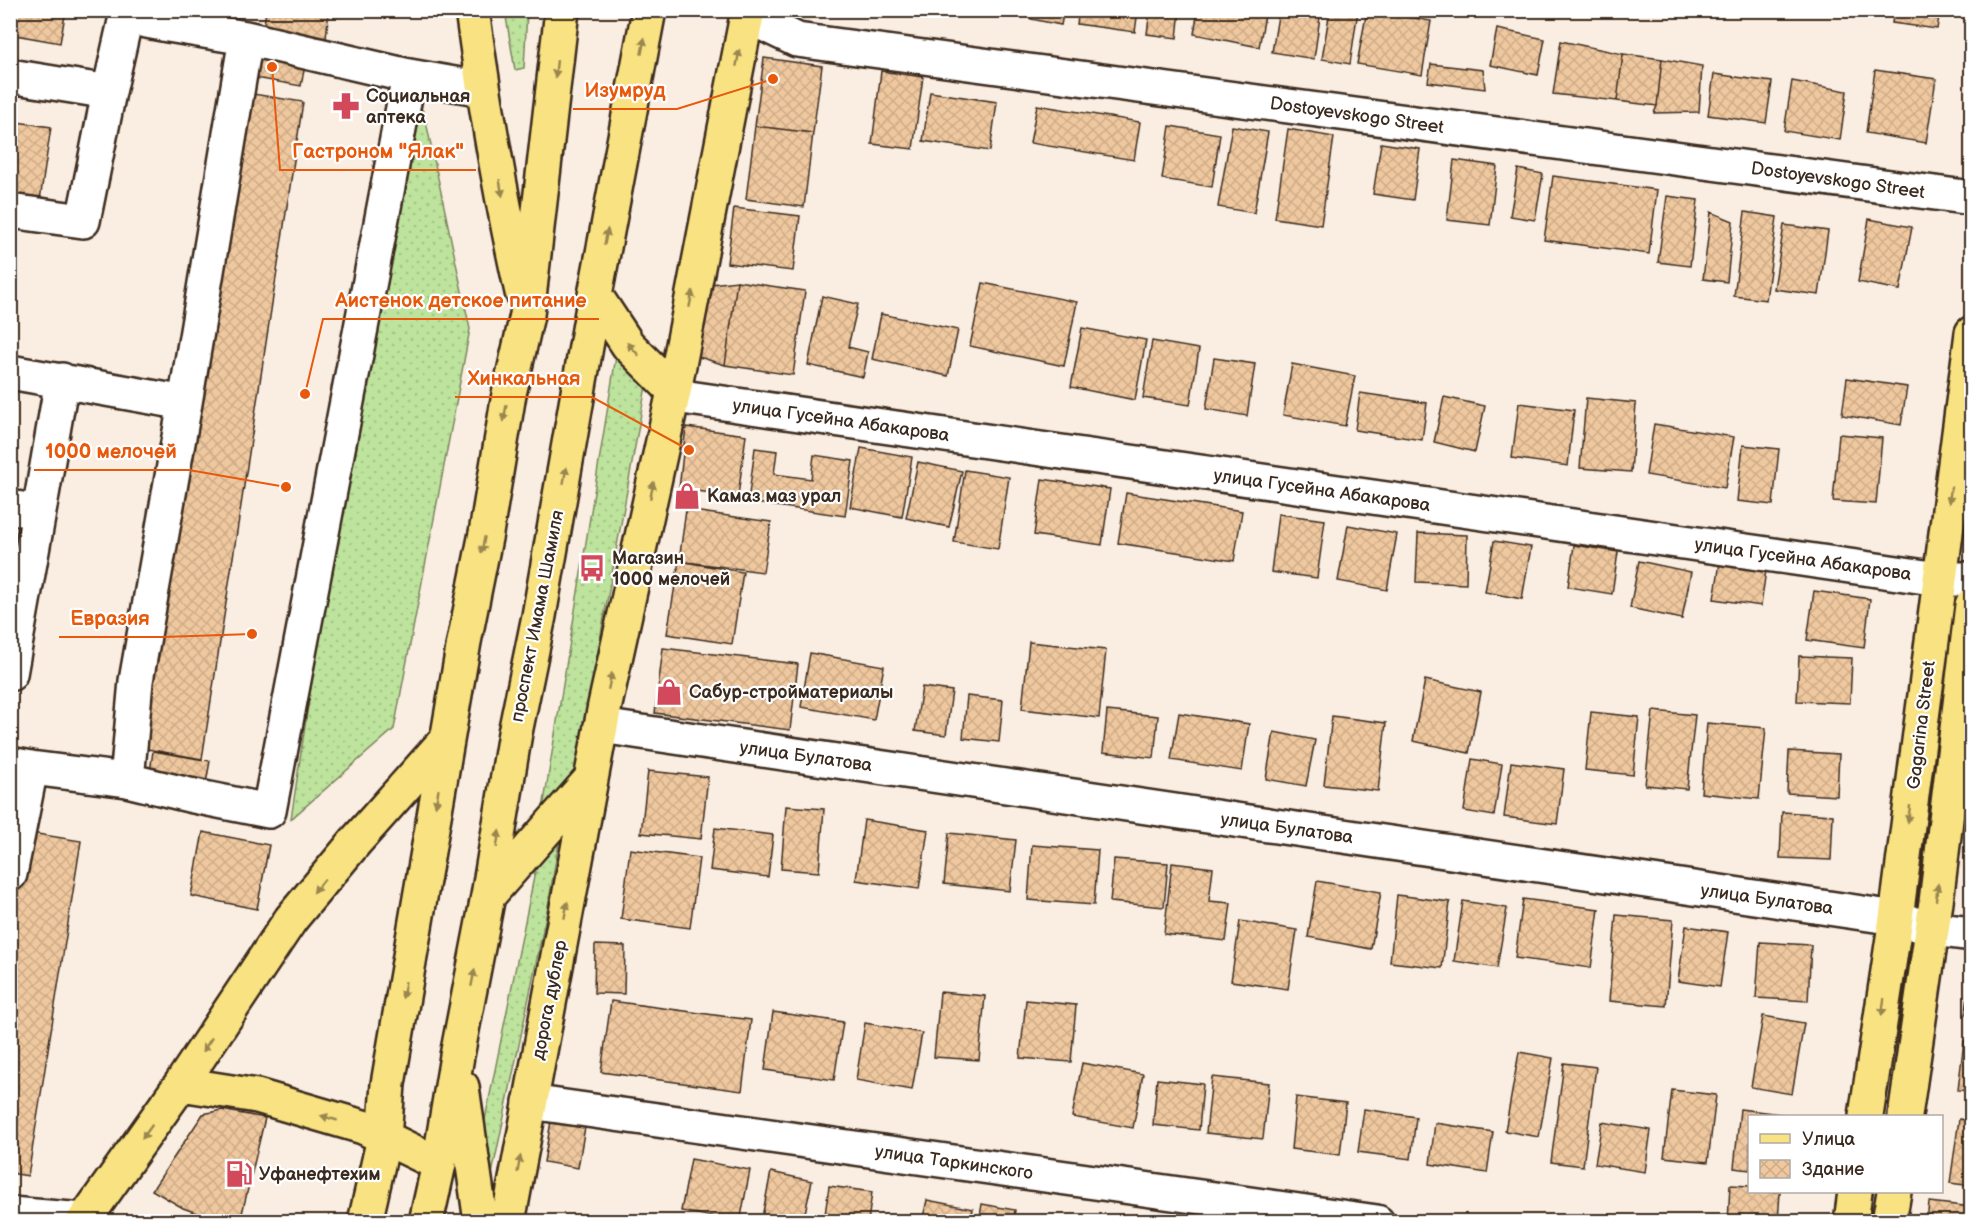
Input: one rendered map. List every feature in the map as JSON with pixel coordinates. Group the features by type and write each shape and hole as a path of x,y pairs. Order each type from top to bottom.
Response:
{"main road":[{"path":"472,10 509,237 527,315"},
{"path":"365,1221 384,1138 388,1084 447,740 486,533 509,394 527,315 562,10"},
{"name":"проспект Имама Шамиля","path":"426,1221 439,1164 515,733 539,616 595,295 649,10"},
{"path":"488,896 590,779 674,391 745,12"},
{"path":"490,130 503,154 533,157 548,144"},
{"path":"595,295 628,345 674,391"},
{"name":"Gagarina Street","path":"1866,1115 1896,918 1971,333"},
{"name":"Gagarina Street","path":"1905,1115 1932,929 1971,605"},
{"path":"86,1221 291,919 356,841 447,740"},
{"name":"дорога дублер","path":"508,1221 590,779"},
{"path":"457,1056 481,1221"},
{"path":"181,1084 257,1096 363,1127 439,1164"},
{"path":"1851,1221 1855,1193"},
{"path":"1889,1221 1894,1193"}],"street":[{"name":"Dostoyevskogo Street","path":"745,12 797,40 1971,198"},
{"path":"10,211 82,221 126,17 168,18 409,76 483,88"},
{"path":"127,780 136,681 246,38"},
{"path":"10,76 109,92"},
{"path":"10,874 21,766 127,780 269,811 409,76"},
{"path":"10,372 185,403"},
{"path":"10,674 25,509 62,380"},
{"name":"улица Гусейна Абакарова","path":"674,391 689,398 1939,579 1971,579"},
{"name":"улица Булатова","path":"601,726 1896,918 1932,929 1971,934"},
{"name":"улица Таркинского","path":"530,1102 1377,1221"},
{"path":"10,1214 86,1221"}],"green space":[{"path":"505,11 527,11 524,68 515,70"},
{"path":"411,97 424,112 470,329 394,729 291,819 399,102"},
{"path":"618,344 646,386 574,783 541,821"},
{"path":"561,830 548,906 487,1198 476,1164 538,857"}],"building":[{"path":"10,10 66,10 60,43 10,34"},
{"path":"266,10 329,10 325,48 262,40"},
{"path":"981,10 1017,10 1016,18 981,12"},
{"path":"1032,10 1064,10 1061,25 1031,19"},
{"path":"1079,10 1138,10 1135,32 1077,24"},
{"path":"1150,10 1180,10 1177,38 1147,34"},
{"path":"1198,10 1266,10 1259,47 1194,34"},
{"path":"1279,10 1321,10 1314,59 1272,52"},
{"path":"1330,10 1358,10 1350,64 1322,59"},
{"path":"1367,10 1431,21 1422,75 1357,64"},
{"path":"1894,10 1940,10 1937,29 1892,23"},
{"path":"1497,29 1545,39 1538,75 1490,65"},
{"path":"1561,41 1623,54 1617,101 1553,94"},
{"path":"242,49 306,60 301,86 238,75"},
{"path":"1623,54 1662,59 1657,106 1617,101"},
{"path":"764,58 822,66 813,133 755,126"},
{"path":"1662,59 1702,66 1699,112 1654,113 1657,106"},
{"path":"1431,64 1483,70 1485,89 1428,82"},
{"path":"1875,70 1936,79 1926,143 1866,133"},
{"path":"881,71 923,77 913,149 872,144"},
{"path":"1714,74 1772,82 1766,123 1708,115"},
{"path":"1792,81 1847,91 1840,140 1784,131"},
{"path":"240,92 303,102 202,759 136,747"},
{"path":"930,92 997,102 990,151 923,141"},
{"path":"1037,105 1140,122 1134,160 1030,143"},
{"path":"10,121 51,127 40,200 10,195"},
{"path":"755,126 813,133 804,207 746,199"},
{"path":"1170,126 1220,134 1212,187 1162,179"},
{"path":"1232,126 1268,132 1254,213 1218,207"},
{"path":"1288,129 1334,137 1321,225 1275,218"},
{"path":"1381,143 1420,149 1413,200 1373,194"},
{"path":"1454,160 1497,166 1490,225 1447,220"},
{"path":"1518,169 1543,174 1535,220 1510,216"},
{"path":"1553,176 1657,190 1649,254 1544,240"},
{"path":"1667,196 1698,200 1690,266 1658,262"},
{"path":"734,208 800,216 793,271 727,263"},
{"path":"1711,212 1733,221 1727,282 1703,279"},
{"path":"1745,212 1777,217 1766,300 1734,296"},
{"path":"1869,219 1912,227 1900,290 1858,282"},
{"path":"1784,225 1828,231 1819,295 1774,289"},
{"path":"737,281 805,291 793,375 725,365"},
{"path":"737,281 725,365 699,357 711,284"},
{"path":"983,283 1077,302 1064,366 970,346"},
{"path":"822,296 858,304 848,347 868,352 863,377 808,365"},
{"path":"881,314 958,330 948,376 872,359"},
{"path":"1082,328 1146,340 1135,400 1071,387"},
{"path":"1152,341 1199,349 1190,405 1143,398"},
{"path":"1214,358 1255,364 1247,416 1206,409"},
{"path":"1292,364 1355,376 1345,426 1283,415"},
{"path":"1847,378 1907,387 1901,425 1842,415"},
{"path":"1360,393 1427,403 1422,440 1355,430"},
{"path":"1444,397 1485,406 1475,452 1434,442"},
{"path":"1586,398 1636,403 1631,472 1580,468"},
{"path":"1519,403 1574,410 1568,466 1512,458"},
{"path":"1654,424 1734,437 1725,488 1646,475"},
{"path":"686,427 746,435 738,496 679,489"},
{"path":"1839,434 1882,438 1876,504 1833,501"},
{"path":"1743,445 1779,449 1773,505 1737,501"},
{"path":"755,448 777,451 774,474 811,479 814,455 853,461 845,516 748,502"},
{"path":"861,448 912,457 902,517 850,507"},
{"path":"918,462 962,471 949,527 906,518"},
{"path":"965,470 1009,477 998,549 954,542"},
{"path":"1042,479 1110,489 1102,545 1034,535"},
{"path":"1126,493 1242,511 1234,561 1118,543"},
{"path":"686,510 771,522 763,572 679,561"},
{"path":"1278,514 1325,520 1317,578 1271,572"},
{"path":"1348,525 1397,534 1387,590 1338,581"},
{"path":"1418,533 1467,535 1466,584 1416,582"},
{"path":"1494,541 1531,547 1522,599 1485,592"},
{"path":"1574,545 1618,552 1612,594 1568,587"},
{"path":"679,561 743,572 732,644 667,634"},
{"path":"1639,561 1691,572 1682,619 1630,608"},
{"path":"1720,563 1766,570 1761,606 1714,599"},
{"path":"1814,591 1870,599 1864,648 1807,640"},
{"path":"1029,642 1106,650 1099,718 1022,709"},
{"path":"663,648 798,664 790,730 655,713"},
{"path":"810,653 884,666 874,720 801,707"},
{"path":"1799,656 1852,658 1850,703 1797,701"},
{"path":"1425,680 1481,692 1469,753 1413,741"},
{"path":"922,687 952,691 946,735 915,731"},
{"path":"967,696 1003,700 999,742 963,738"},
{"path":"1107,711 1158,716 1154,758 1103,752"},
{"path":"1653,711 1695,715 1687,789 1645,785"},
{"path":"1591,712 1639,717 1633,775 1585,770"},
{"path":"1179,713 1249,724 1242,771 1171,760"},
{"path":"1332,716 1386,723 1378,791 1324,785"},
{"path":"1707,723 1766,728 1759,799 1701,793"},
{"path":"1274,732 1315,740 1306,786 1266,779"},
{"path":"153,751 210,761 206,783 150,772"},
{"path":"1789,751 1839,754 1837,796 1787,793"},
{"path":"1472,759 1502,764 1494,816 1464,811"},
{"path":"1511,762 1564,769 1557,824 1504,817"},
{"path":"648,771 708,777 701,839 641,833"},
{"path":"786,806 824,809 819,872 781,869"},
{"path":"1782,812 1833,815 1831,860 1780,858"},
{"path":"864,820 928,830 919,889 856,880"},
{"path":"715,828 773,835 768,877 710,870"},
{"path":"19,831 81,841 28,1176 10,1173 10,885"},
{"path":"203,832 269,845 257,909 191,896"},
{"path":"949,833 1016,840 1010,891 944,884"},
{"path":"1032,845 1098,850 1094,905 1028,900"},
{"path":"630,849 699,858 690,928 621,919"},
{"path":"1114,859 1168,863 1164,907 1110,902"},
{"path":"1172,863 1213,868 1209,901 1231,903 1226,941 1164,934"},
{"path":"1317,881 1381,892 1371,949 1308,937"},
{"path":"1397,895 1450,902 1442,968 1390,962"},
{"path":"1523,899 1599,909 1591,968 1515,958"},
{"path":"1463,901 1507,908 1497,968 1454,961"},
{"path":"1616,915 1673,920 1666,1006 1609,1001"},
{"path":"1240,921 1297,930 1288,989 1231,981"},
{"path":"1686,926 1728,932 1720,987 1678,981"},
{"path":"1760,942 1811,945 1808,1001 1756,998"},
{"path":"595,945 625,946 624,994 594,993"},
{"path":"1970,970 1972,970 1972,1014 1966,1014"},
{"path":"940,992 985,996 979,1060 934,1057"},
{"path":"1026,1000 1076,1005 1071,1062 1020,1058"},
{"path":"611,1001 751,1020 742,1091 601,1072"},
{"path":"773,1012 843,1022 834,1080 765,1070"},
{"path":"1763,1016 1804,1023 1792,1094 1751,1087"},
{"path":"865,1023 922,1033 912,1090 856,1080"},
{"path":"1964,1041 1972,1042 1972,1091 1958,1090"},
{"path":"1519,1052 1553,1058 1539,1137 1505,1131"},
{"path":"1082,1063 1143,1074 1133,1128 1072,1117"},
{"path":"1564,1063 1596,1067 1583,1166 1551,1162"},
{"path":"1212,1077 1269,1083 1263,1139 1206,1133"},
{"path":"1157,1079 1203,1084 1199,1130 1153,1125"},
{"path":"1672,1090 1716,1095 1708,1162 1664,1157"},
{"path":"1296,1097 1346,1103 1340,1155 1291,1149"},
{"path":"1364,1109 1416,1117 1411,1159 1358,1152"},
{"path":"1740,1109 1788,1115 1748,1115 1748,1170 1734,1168"},
{"path":"222,1110 265,1118 240,1222 226,1222 183,1208 152,1190 203,1114"},
{"path":"1959,1119 1972,1121 1972,1186 1950,1183"},
{"path":"551,1121 585,1127 578,1168 544,1162"},
{"path":"1602,1122 1651,1130 1645,1172 1595,1164"},
{"path":"1435,1123 1493,1132 1487,1173 1430,1164"},
{"path":"691,1159 750,1170 740,1222 681,1211"},
{"path":"771,1172 812,1181 803,1222 761,1222"},
{"path":"1730,1185 1748,1186 1748,1193 1780,1193 1778,1222 1728,1222"},
{"path":"829,1186 872,1192 868,1222 824,1222"},
{"path":"927,1200 973,1209 971,1222 922,1222"},
{"path":"1929,1202 1972,1207 1972,1222 1927,1222"},
{"path":"982,1204 1015,1210 1013,1222 979,1222"},
{"path":"1133,1217 1174,1222 1132,1222"}],"place":[{"name":"Гастроном \"Ялак\"","path":"272,67"},
{"name":"Изумруд","path":"773,79"},
{"name":"Социальная аптека","path":"346,106"},
{"name":"Аистенок детское питание","path":"305,394"},
{"name":"Хинкальная","path":"689,450"},
{"name":"1000 мелочей","path":"286,487"},
{"name":"Камаз маз урал","path":"687,496"},
{"name":"Магазин 1000 мелочей","path":"592,568"},
{"name":"Евразия","path":"252,634"},
{"name":"Сабур-стройматериалы","path":"669,692"},
{"name":"Уфанефтехим","path":"239,1174"}]}
